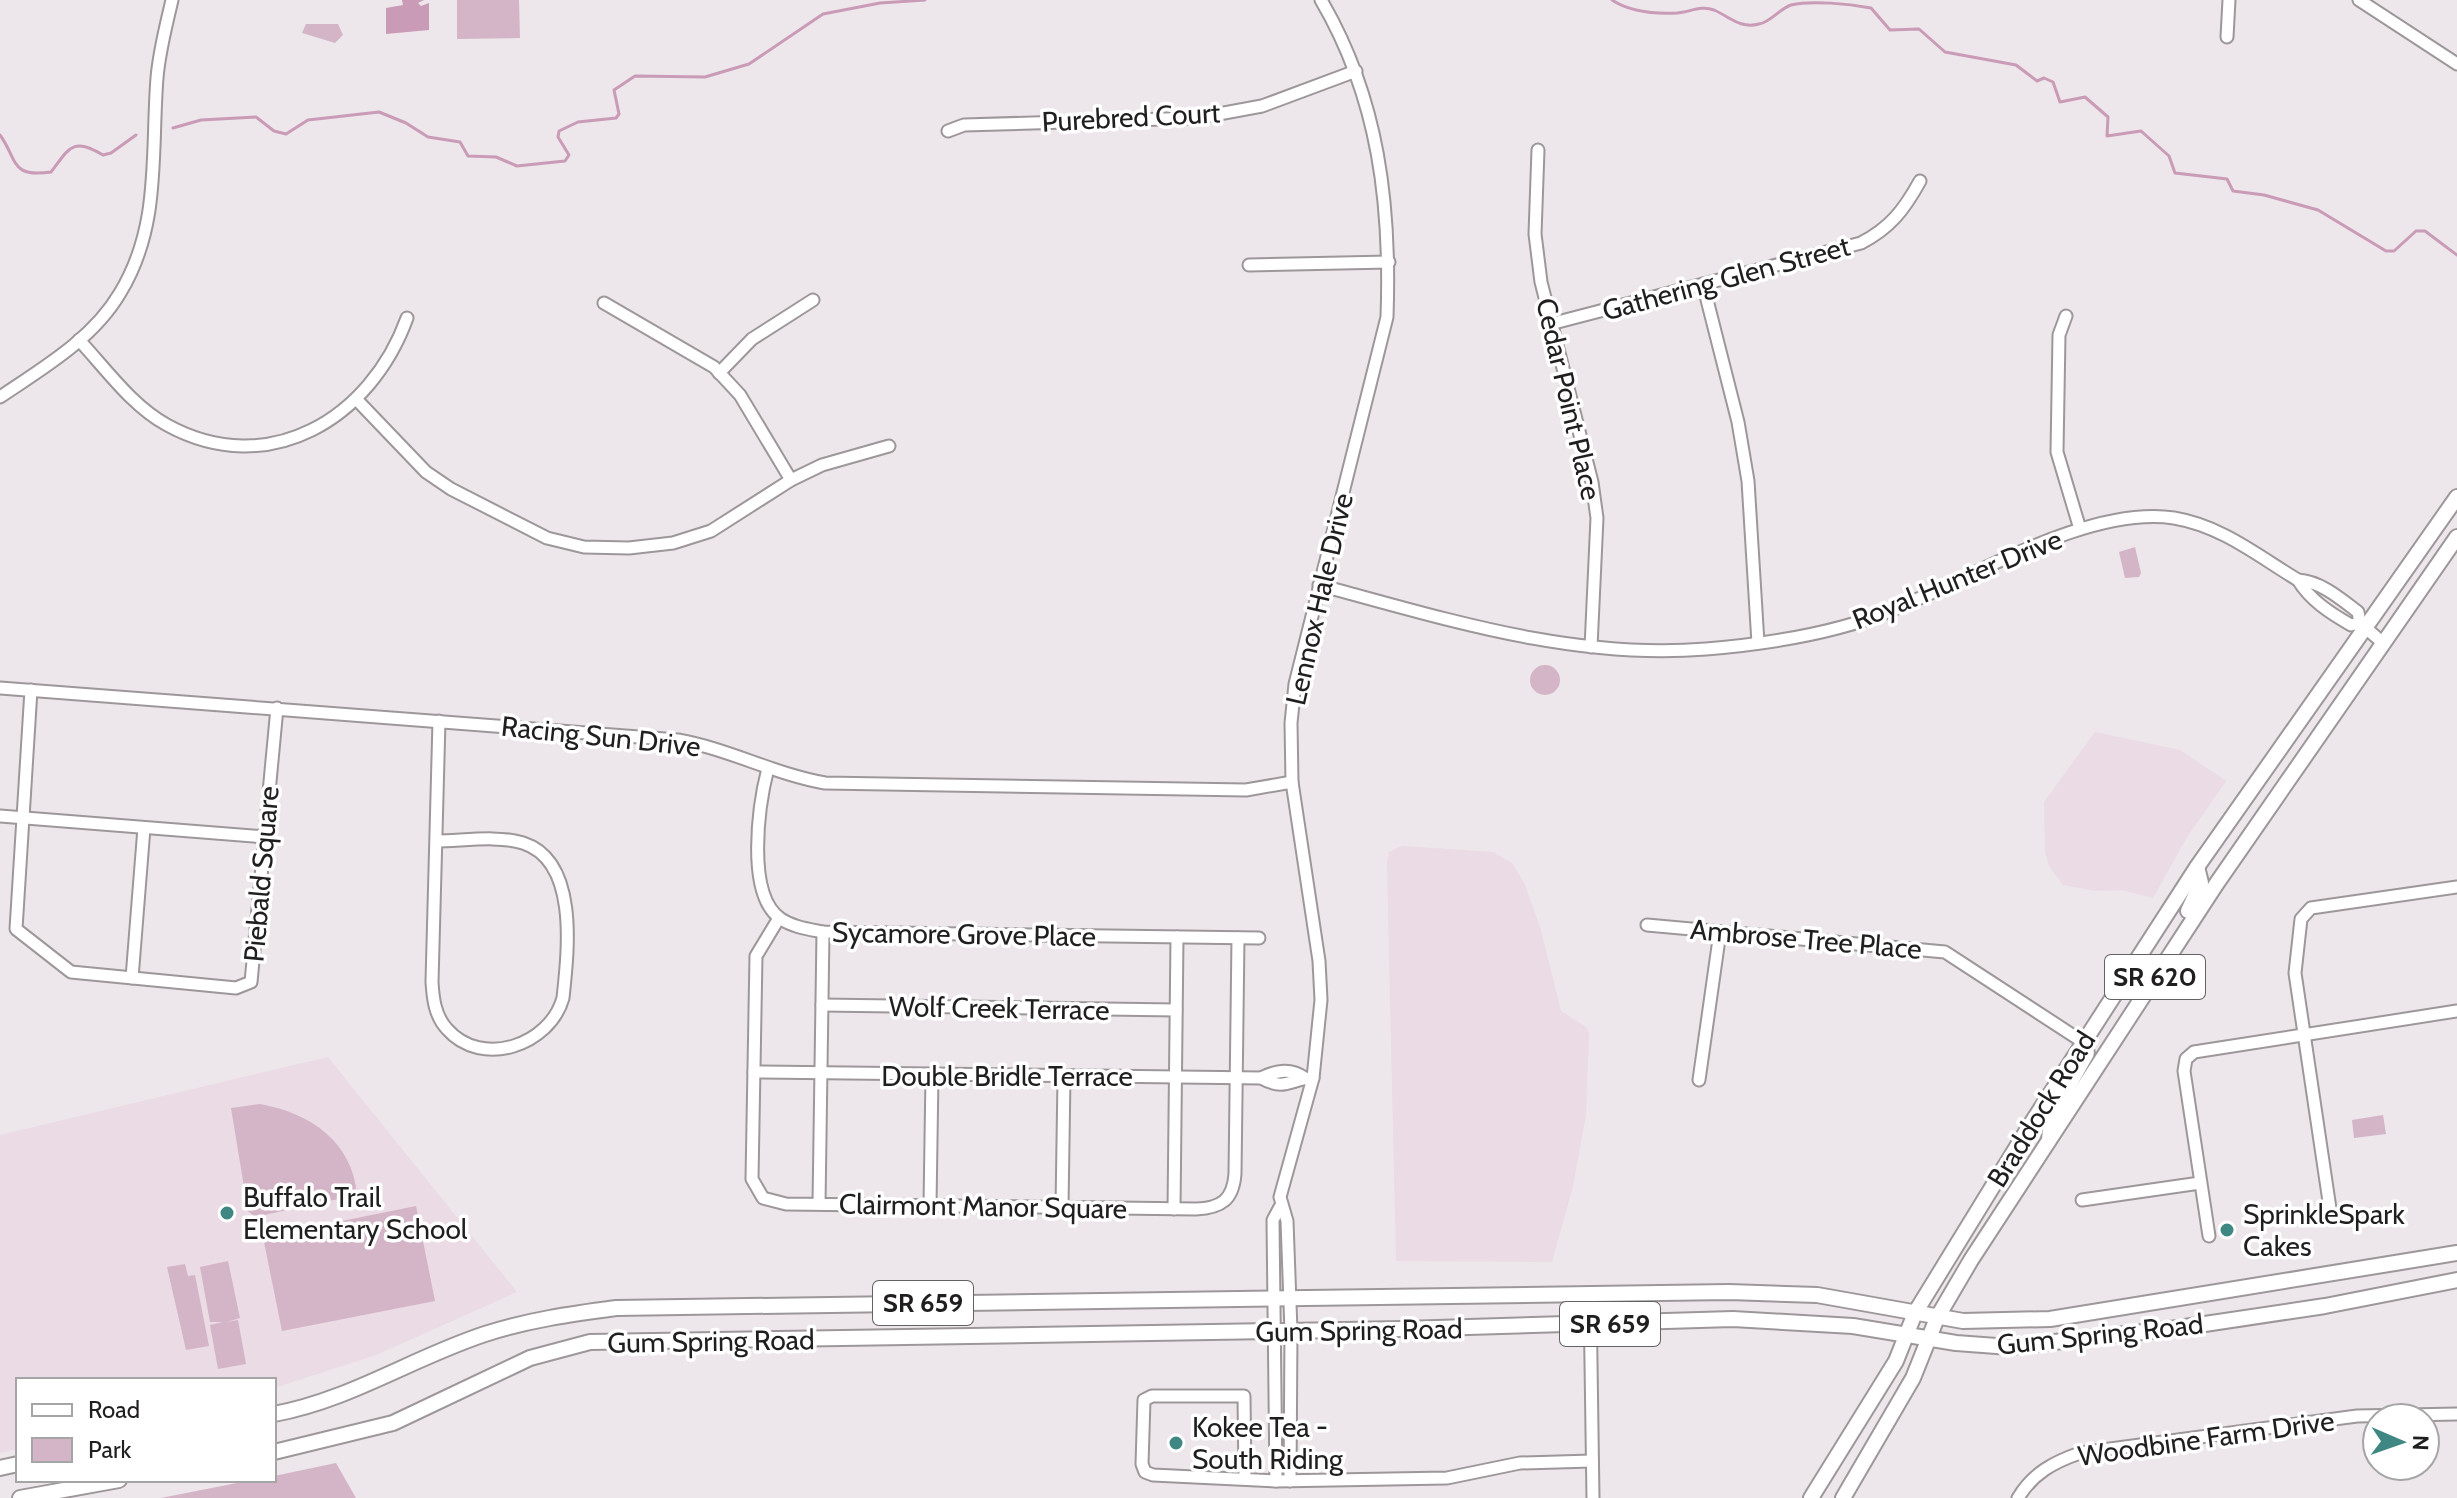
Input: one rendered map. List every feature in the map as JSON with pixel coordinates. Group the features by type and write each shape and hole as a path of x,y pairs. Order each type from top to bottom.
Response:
{"main road":[{"name":"Braddock Road","path":"1811,1498 1896,1361 1915,1313 2083,1042 2197,867 2363,626 2457,497"},
{"name":"Braddock Road","path":"1843,1498 1913,1378 1937,1318 2049,1140 2160,969 2457,537"},
{"path":"2160,969 2160,952 2198,894 2201,883 2197,867"},
{"path":"2049,1140 2051,1117 2087,1053 2083,1042"},
{"name":"Gum Spring Road","path":"276,1413 362,1388 482,1335 554,1316 616,1308 1590,1294 1817,1295 1937,1318 1972,1321 2050,1319 2457,1253"},
{"name":"Gum Spring Road","path":"276,1452 393,1423 530,1358 590,1342 1777,1320 1853,1326 1991,1346 2040,1346 2325,1306 2457,1280"},
{"path":"20,1498 108,1482"}],"street":[{"path":"0,397 64,354 119,295 148,226 155,176 157,75 172,0"},
{"name":"Lennox Hale Drive","path":"1283,1331 1281,1298 1287,1221 1280,1207 1284,1174 1309,1078 1321,1013 1319,961 1292,782 1291,723 1295,684 1387,317 1389,262 1384,179 1368,107 1356,71 1321,0"},
{"path":"2227,37 2229,0"},
{"path":"2359,0 2456,61"},
{"name":"Purebred Court","path":"948,131 964,125 1197,118 1262,106 1356,71"},
{"name":"Cedar Point Place","path":"1538,150 1535,234 1541,282 1554,323 1592,482 1597,518 1591,647"},
{"name":"Gathering Glen Street","path":"1554,323 1868,239 1890,226 1906,207 1920,181"},
{"path":"1249,265 1389,262"},
{"path":"1703,284 1746,466 1758,643"},
{"path":"719,373 752,339 813,300"},
{"path":"604,303 680,345 719,373 747,405 791,480"},
{"path":"2066,316 2059,335 2057,452 2080,529"},
{"path":"79,340 145,411 190,436 232,444 271,445 317,428 357,400 398,345 407,318"},
{"path":"357,400 426,472 451,489 547,538 584,547 629,548 673,543 701,534 791,480 843,458 889,446"},
{"name":"Royal Hunter Drive","path":"1319,585 1490,631 1591,647 1704,649 1758,643 1838,627 1887,612 2080,529 2130,516 2175,518 2231,536 2298,580 2307,595 2345,622 2363,626 2383,643"},
{"name":"Racing Sun Drive","path":"0,688 678,740 710,746 791,777 825,783 1246,790 1292,782"},
{"name":"Piebald Square","path":"31,690 16,929 71,972 236,988 251,982 277,708"},
{"path":"436,841 522,843 540,851 562,882 563,998 559,1014 548,1029 522,1045 505,1048 464,1041 448,1030 438,1015 432,982 439,721"},
{"path":"768,768 760,809 759,873 761,889 779,918"},
{"path":"0,816 265,837"},
{"path":"132,978 144,828"},
{"path":"2331,1215 2295,973 2296,941 2301,919 2311,908 2457,887"},
{"name":"Sycamore Grove Place","path":"779,918 823,932 1259,938"},
{"name":"Clairmont Manor Square","path":"779,918 756,956 754,1072 754,1186 763,1198 777,1203 1215,1208 1231,1193 1235,1174 1238,938"},
{"name":"Ambrose Tree Place","path":"1647,925 1945,952 2083,1042"},
{"path":"819,1204 823,932"},
{"path":"1699,1080 1720,932"},
{"path":"1174,1209 1177,937"},
{"name":"Wolf Creek Terrace","path":"822,1005 1176,1010"},
{"path":"2209,1236 2184,1071 2186,1059 2194,1052 2457,1011"},
{"name":"Double Bridle Terrace","path":"754,1072 1261,1078 1271,1072 1294,1071 1309,1078"},
{"path":"930,1205 932,1075"},
{"path":"1062,1207 1064,1077"},
{"path":"2082,1200 2200,1183"},
{"path":"1590,1294 1593,1498"},
{"path":"1283,1331 1290,1481"},
{"path":"1276,1481 1283,1331"},
{"path":"1245,1479 1244,1396 1152,1396 1144,1400 1145,1472 1245,1479 1276,1481 1447,1478 1520,1463 1592,1461"},
{"name":"Woodbine Farm Drive","path":"2018,1498 2037,1474 2057,1461 2080,1453 2357,1416 2457,1414"}],"shaded area":[{"path":"402,0 424,0 418,3 421,6 429,3 429,30 386,34 386,8 403,5"},
{"path":"2095,732 2180,750 2226,781 2187,837 2153,898 2122,890 2096,891 2063,885 2049,866 2045,852 2044,802"},
{"path":"1402,846 1493,852 1513,864 1525,885 1540,927 1561,1011 1586,1027 1589,1033 1586,1115 1573,1186 1552,1262 1396,1261 1387,865 1389,852"},
{"name":"Buffalo Trail Elementary School","path":"328,1057 517,1292 376,1355 276,1387 276,1378 16,1378 16,1449 0,1453 0,1135"}],"green space":[{"path":"457,0 519,0 520,38 457,39"},
{"path":"306,24 338,24 343,35 335,43 302,33"},
{"path":"2135,547 2141,573 2139,577 2125,578 2119,552"},
{"path":"1545,665 1551,666 1559,674 1559,686 1551,694 1545,695 1539,694 1531,686 1530,680 1531,674 1539,666"},
{"path":"260,1104 296,1114 325,1133 347,1159 357,1195 255,1217 248,1211 231,1108"},
{"path":"2383,1115 2386,1134 2354,1138 2352,1120"},
{"path":"416,1206 435,1301 282,1331 263,1237"},
{"path":"228,1261 240,1318 227,1322 238,1320 246,1364 218,1369 210,1325 223,1322 210,1322 200,1267"},
{"path":"185,1264 188,1276 195,1275 209,1346 186,1350 167,1267"},
{"path":"336,1463 356,1498 161,1498 242,1482 276,1482 276,1476"}],"waterway":[{"path":"173,128 201,120 256,117 274,131 286,134 308,120 379,112 406,123 428,137 460,142 468,156 496,157 517,166 565,161 569,155 558,137 559,131 578,122 616,118 619,114 614,90 635,76 705,77 749,64 823,14 880,3 925,0"},
{"path":"1612,0 1635,10 1652,12 1709,9 1741,24 1752,25 1763,23 1791,5 1831,3 1871,8 1890,30 1919,29 1945,52 2016,65 2037,81 2044,78 2053,82 2060,102 2085,97 2108,117 2107,136 2141,131 2169,156 2175,173 2227,179 2233,191 2264,195 2318,210 2386,251 2394,251 2416,231 2425,231 2457,255"},
{"path":"0,135 17,165 22,170 38,173 51,172 72,148 84,146 103,155 111,153 136,135"}],"place":[{"name":"Buffalo Trail Elementary School","path":"227,1213"},
{"name":"SprinkleSpark Cakes","path":"2227,1230"},
{"name":"Kokee Tea - South Riding","path":"1176,1443"}]}
